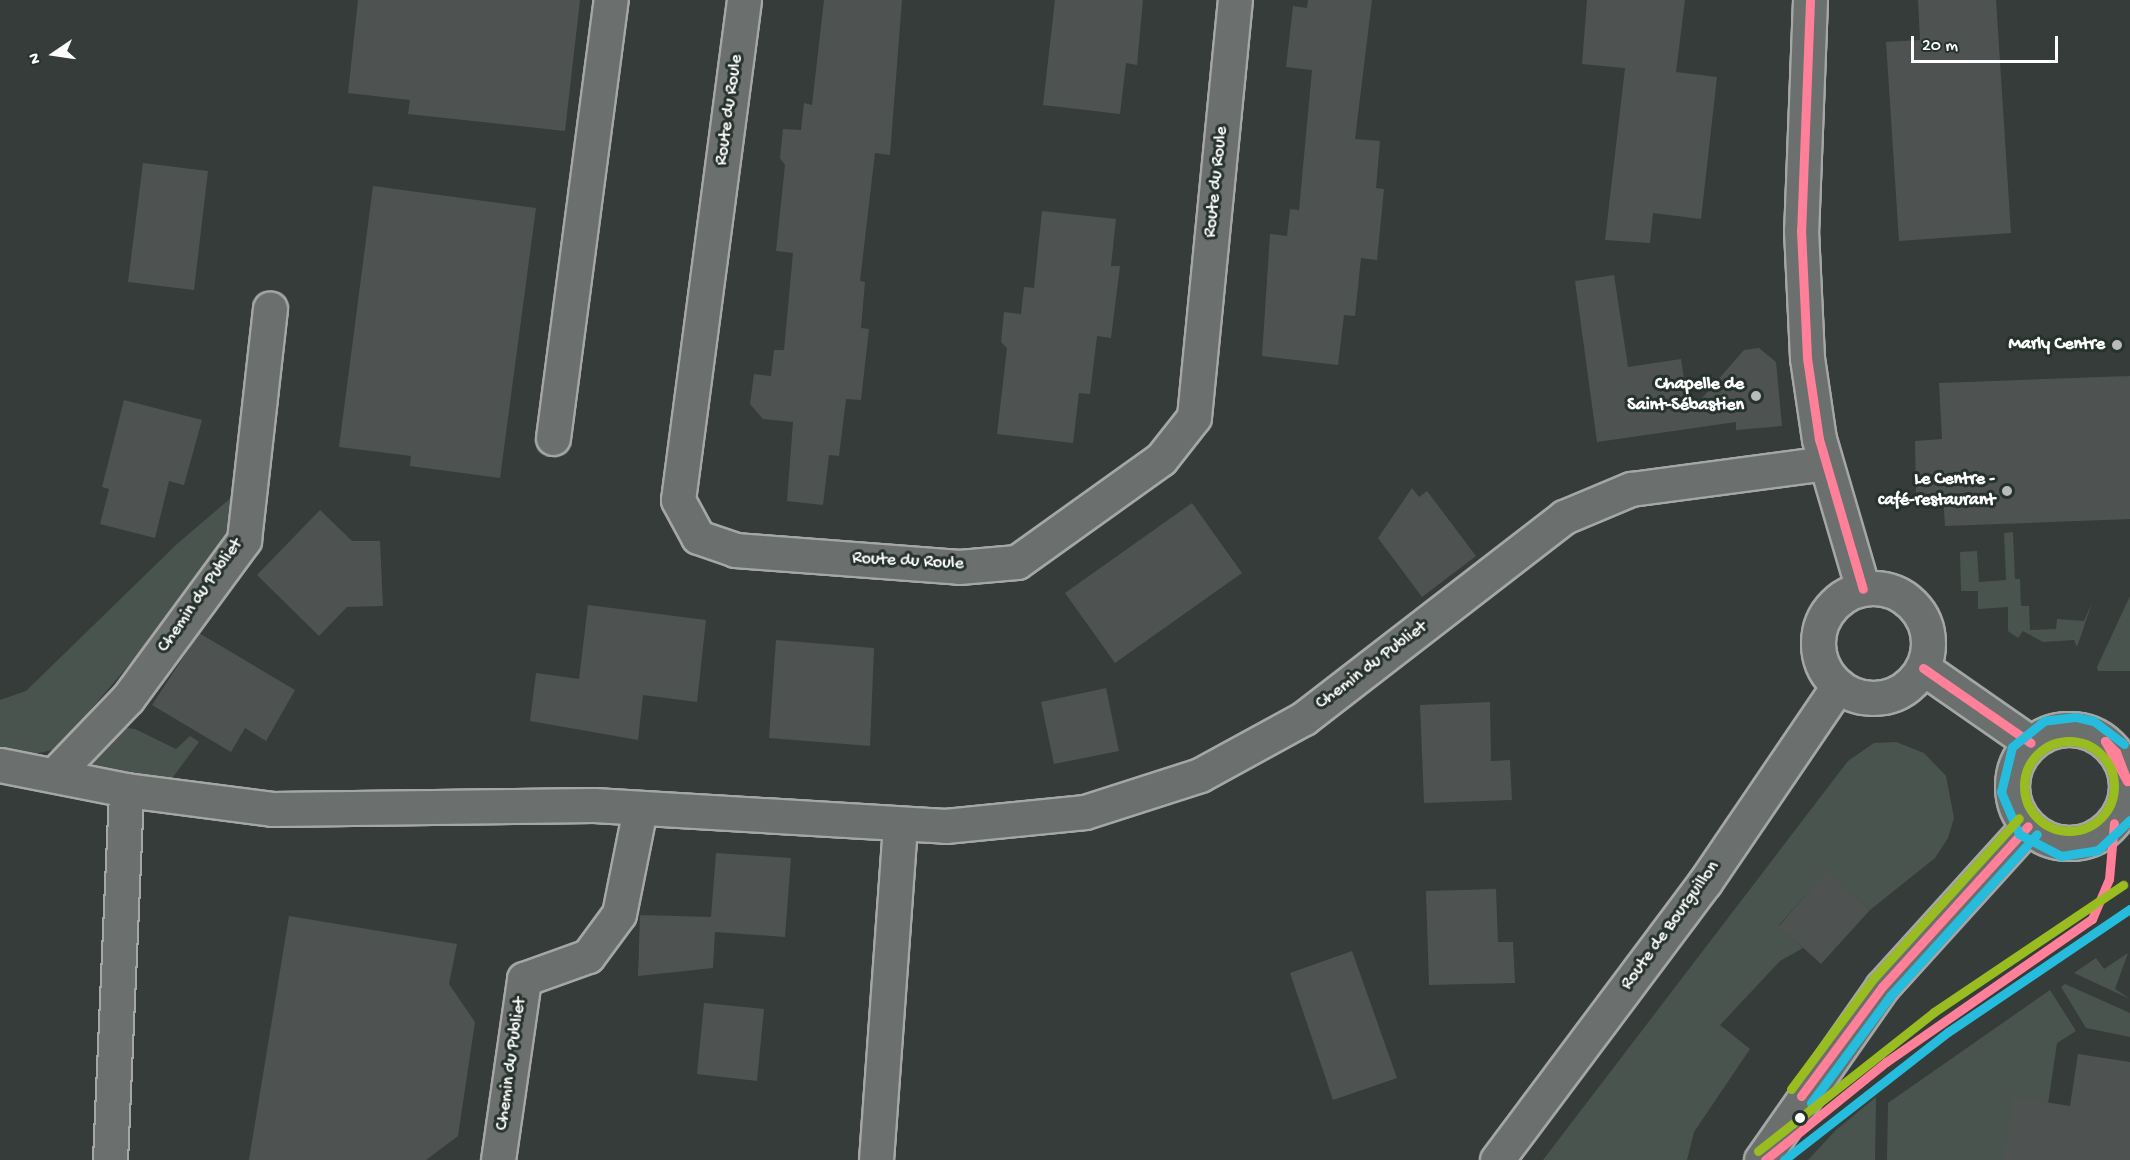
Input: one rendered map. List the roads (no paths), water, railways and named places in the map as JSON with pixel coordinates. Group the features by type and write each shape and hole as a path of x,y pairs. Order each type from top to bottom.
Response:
{"street":[{"path":"553,438 610,0"},
{"name":"Route du Roule","path":"744,0 678,500 698,537 735,550 959,567 1017,562 1161,459 1194,417 1235,0"},
{"path":"1810,0 1803,303 1809,381 1825,463 1863,589"},
{"name":"Chemin du Publiet","path":"55,774 128,698 244,540 270,308"},
{"name":"Chemin du Publiet","path":"0,765 55,774 126,790 272,809 640,809 945,826 1085,812 1200,775 1304,718 1564,517 1631,489 1825,463"},
{"path":"1881,588 1912,603 1928,634 1923,668 1914,681 1885,698 1852,694 1838,686 1819,656 1823,621 1846,595 1863,589 1881,588"},
{"path":"1923,668 2031,743"},
{"name":"Route de Bourguillon","path":"1497,1160 1705,882 1838,686"},
{"path":"2059,730 2091,733 2105,741 2127,765 2126,796 2103,833 2064,844 2028,826 2015,803 2013,777 2031,743 2059,730"},
{"path":"110,1160 126,790"},
{"name":"Chemin du Publiet","path":"498,1160 524,979 588,956 620,914 640,809"},
{"path":"876,1160 900,824"},
{"path":"1761,1160 1876,995 2028,826"}],"place":[{"name":"Marly Centre","path":"2117,345"},
{"name":"Chapelle de Saint-Sébastien","path":"1756,396"},
{"name":"Le Centre - café-restaurant","path":"2007,491"}]}
